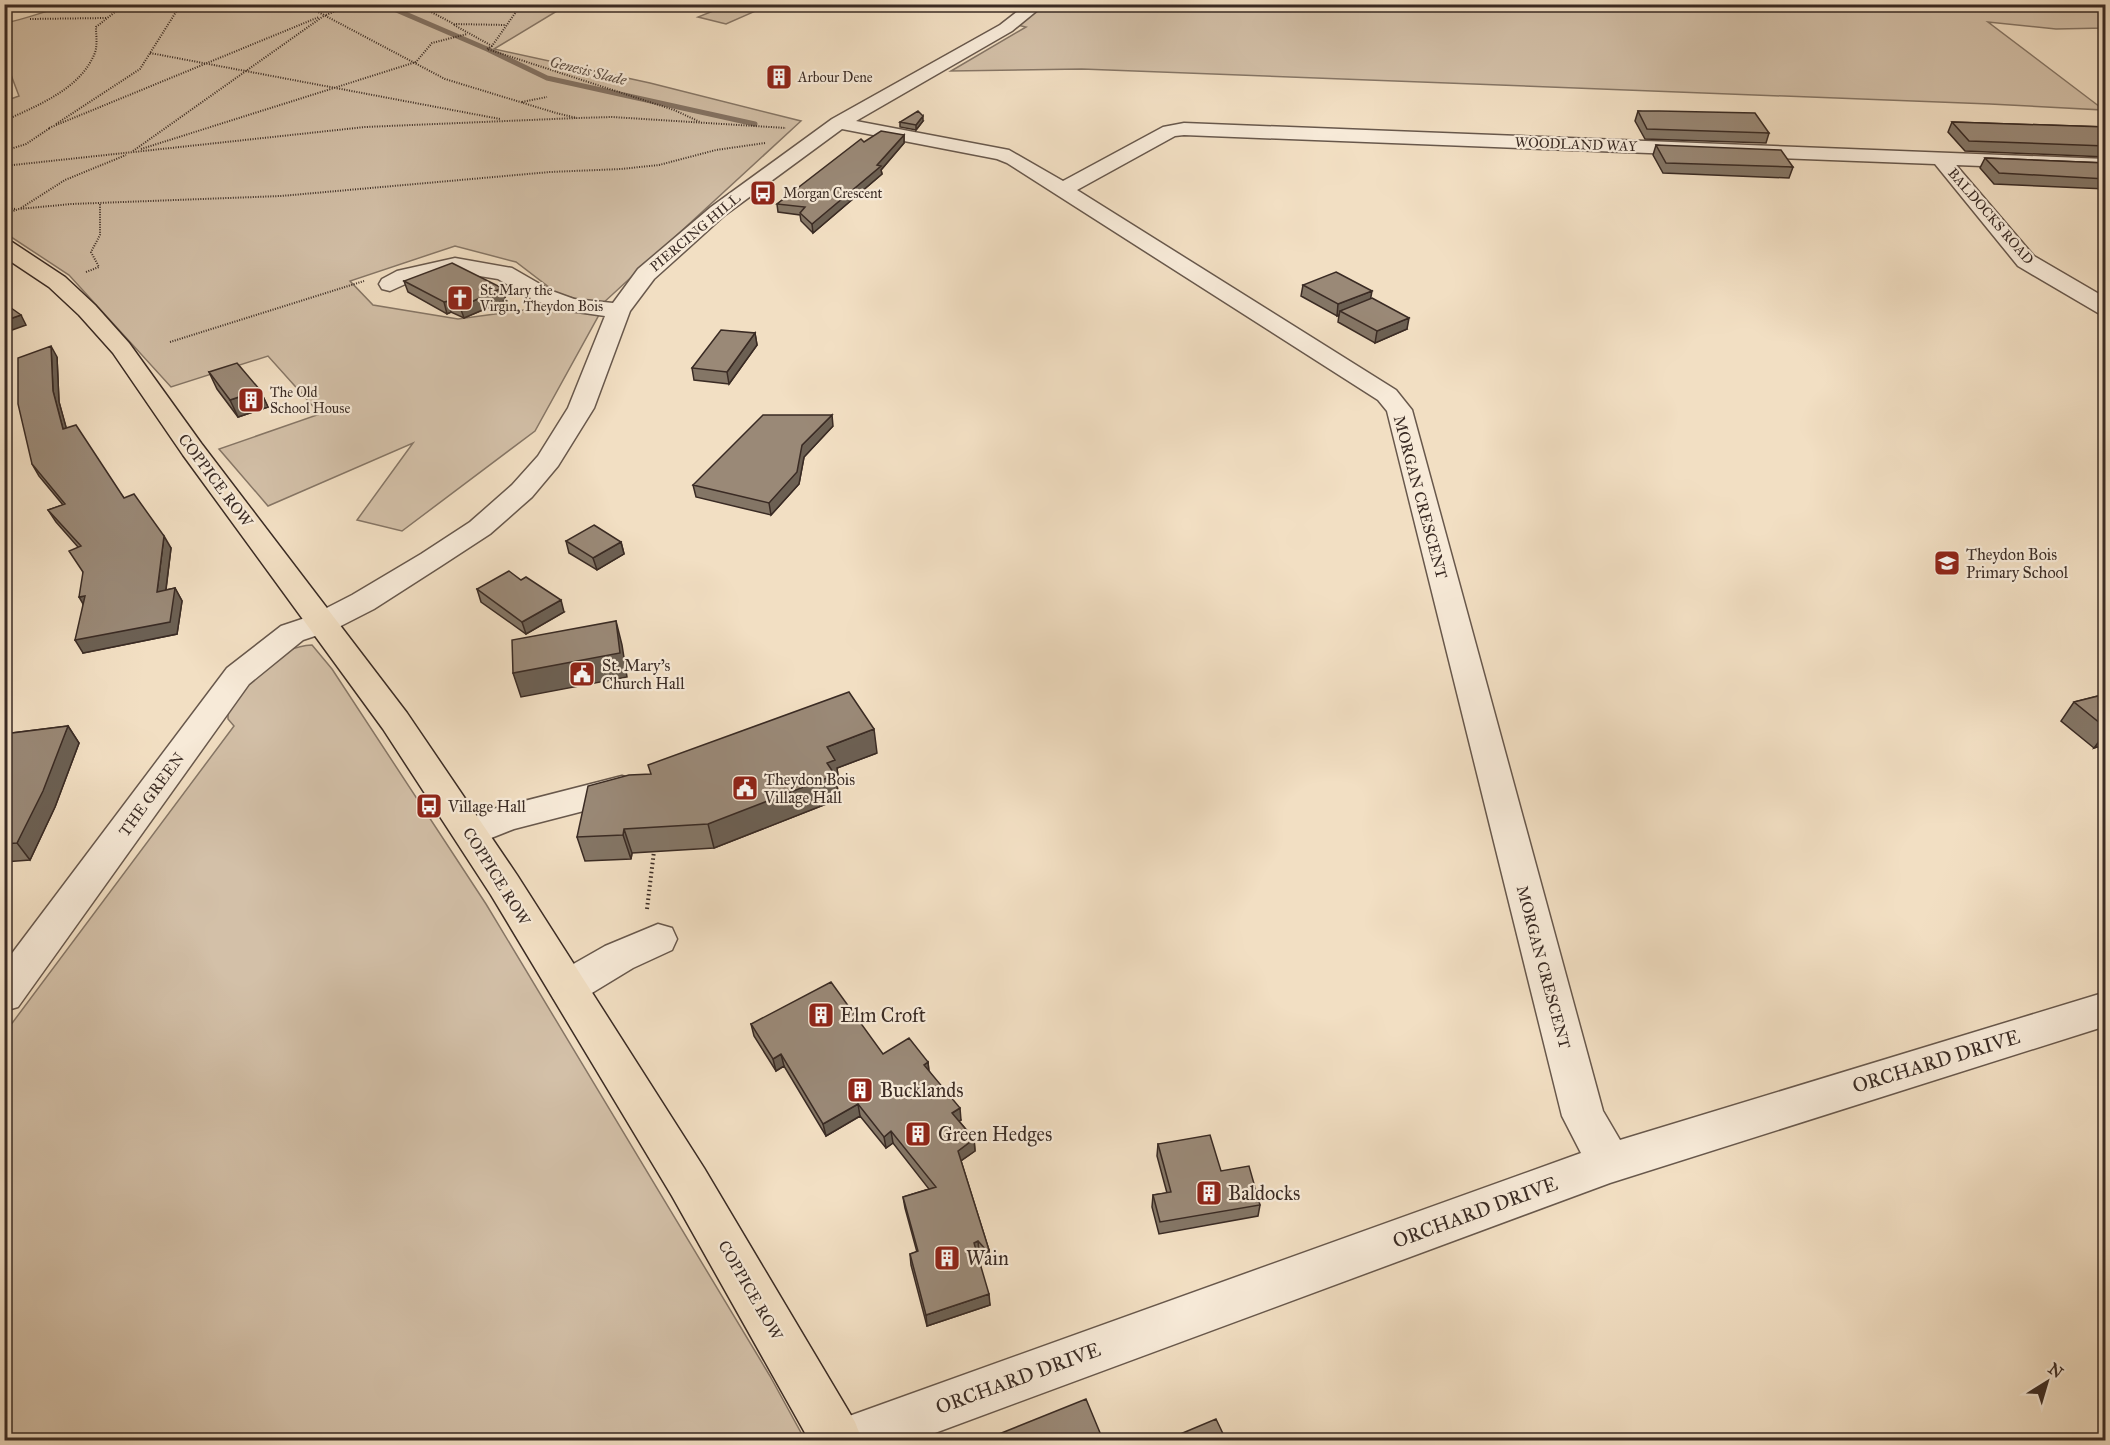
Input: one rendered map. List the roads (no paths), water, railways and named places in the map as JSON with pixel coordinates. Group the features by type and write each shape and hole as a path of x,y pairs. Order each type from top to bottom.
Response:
{"main road":[{"name":"COPPICE ROW","path":"4,247 57,282 87,310 121,348 192,449 389,713 471,833 568,987 688,1182 837,1440"}],"street":[{"name":"PIERCING HILL","path":"322,623 363,602 480,528 522,491 549,460 581,408 619,311 646,274 717,211 832,128 1005,28 1038,4"},
{"name":"MORGAN CRESCENT","path":"832,128 1002,154 1387,395 1399,410 1583,1116 1610,1163"},
{"name":"WOODLAND WAY","path":"1062,190 1170,131 1184,129 2106,165"},
{"name":"BALDOCKS ROAD","path":"1941,159 2026,261 2106,308"},
{"path":"382,281 455,264 504,273 544,296 571,305 619,311"},
{"name":"THE GREEN","path":"8,986 238,676 284,638 322,623"},
{"path":"471,833 505,818 622,789"},
{"path":"568,987 619,957 658,939"},
{"name":"ORCHARD DRIVE","path":"852,1440 1610,1163 2106,1009"}],"waterway":[{"name":"Genesis Slade","path":"389,4 387,6 487,49 547,78 755,124"}],"place":[{"name":"Arbour Dene","path":"779,77"},
{"name":"Morgan Crescent","path":"763,193"},
{"name":"St. Mary the Virgin, Theydon Bois","path":"460,298"},
{"name":"The Old School House","path":"251,400"},
{"name":"Theydon Bois Primary School","path":"1947,563"},
{"name":"St. Mary's Church Hall","path":"582,674"},
{"name":"Theydon Bois Village Hall","path":"745,788"},
{"name":"Village Hall","path":"429,806"},
{"name":"Elm Croft","path":"821,1015"},
{"name":"Bucklands","path":"860,1090"},
{"name":"Green Hedges","path":"918,1134"},
{"name":"Baldocks","path":"1209,1193"},
{"name":"Wain","path":"947,1258"}]}
